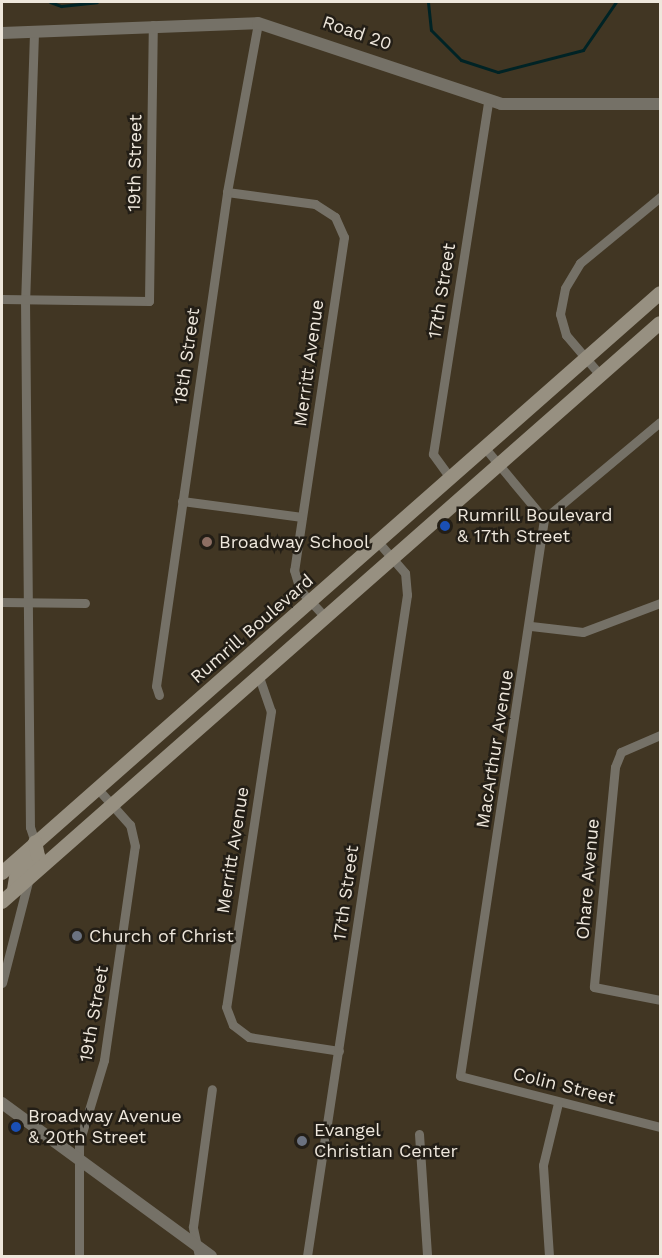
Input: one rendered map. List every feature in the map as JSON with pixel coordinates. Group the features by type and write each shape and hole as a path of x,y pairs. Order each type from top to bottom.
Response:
{"main road":[{"name":"Rumrill Boulevard","path":"2,873 660,293"},
{"path":"2,902 660,323"},
{"path":"13,892 16,878 38,856 35,842"}],"street":[{"name":"Road 20","path":"2,33 153,25 258,23 340,46 488,101 660,104"},
{"name":"18th Street","path":"159,695 182,501 227,192 258,23"},
{"name":"19th Street","path":"25,299 149,301 153,25"},
{"path":"34,33 25,299 30,827 35,842"},
{"name":"17th Street","path":"451,479 434,454 488,101"},
{"name":"Merritt Avenue","path":"227,192 315,204 335,217 344,237 294,570 300,590 325,617"},
{"path":"601,376 566,335 560,314 565,288 580,263 660,197"},
{"path":"2,299 25,299"},
{"path":"485,448 544,519 660,422"},
{"path":"182,501 302,518"},
{"name":"MacArthur Avenue","path":"460,1076 531,626 544,519"},
{"name":"17th Street","path":"307,1257 408,595 405,573 379,543"},
{"path":"2,602 85,603"},
{"path":"531,626 583,632 660,603"},
{"name":"Merritt Avenue","path":"259,677 271,711 226,1007 233,1025 249,1037 339,1051"},
{"name":"Ohare Avenue","path":"660,735 621,752 615,767 594,987 660,1000"},
{"name":"19th Street","path":"79,1257 79,1143 104,1060 135,846 130,825 97,788"},
{"path":"2,983 29,878"},
{"name":"Colin Street","path":"460,1076 558,1103 660,1127"},
{"path":"198,1252 193,1227 212,1089"},
{"path":"2,1103 198,1252 212,1257"},
{"path":"549,1257 543,1165 558,1103"},
{"path":"419,1134 427,1257"}],"waterway":[{"path":"50,2 61,6 97,2"},
{"path":"428,2 431,30 461,60 498,72 583,50 616,2"}],"place":[{"name":"Rumrill Boulevard & 17th Street","path":"445,526"},
{"name":"Broadway School","path":"207,542"},
{"name":"Church of Christ","path":"77,936"},
{"name":"Broadway Avenue & 20th Street","path":"16,1127"},
{"name":"Evangel Christian Center","path":"302,1141"}]}
